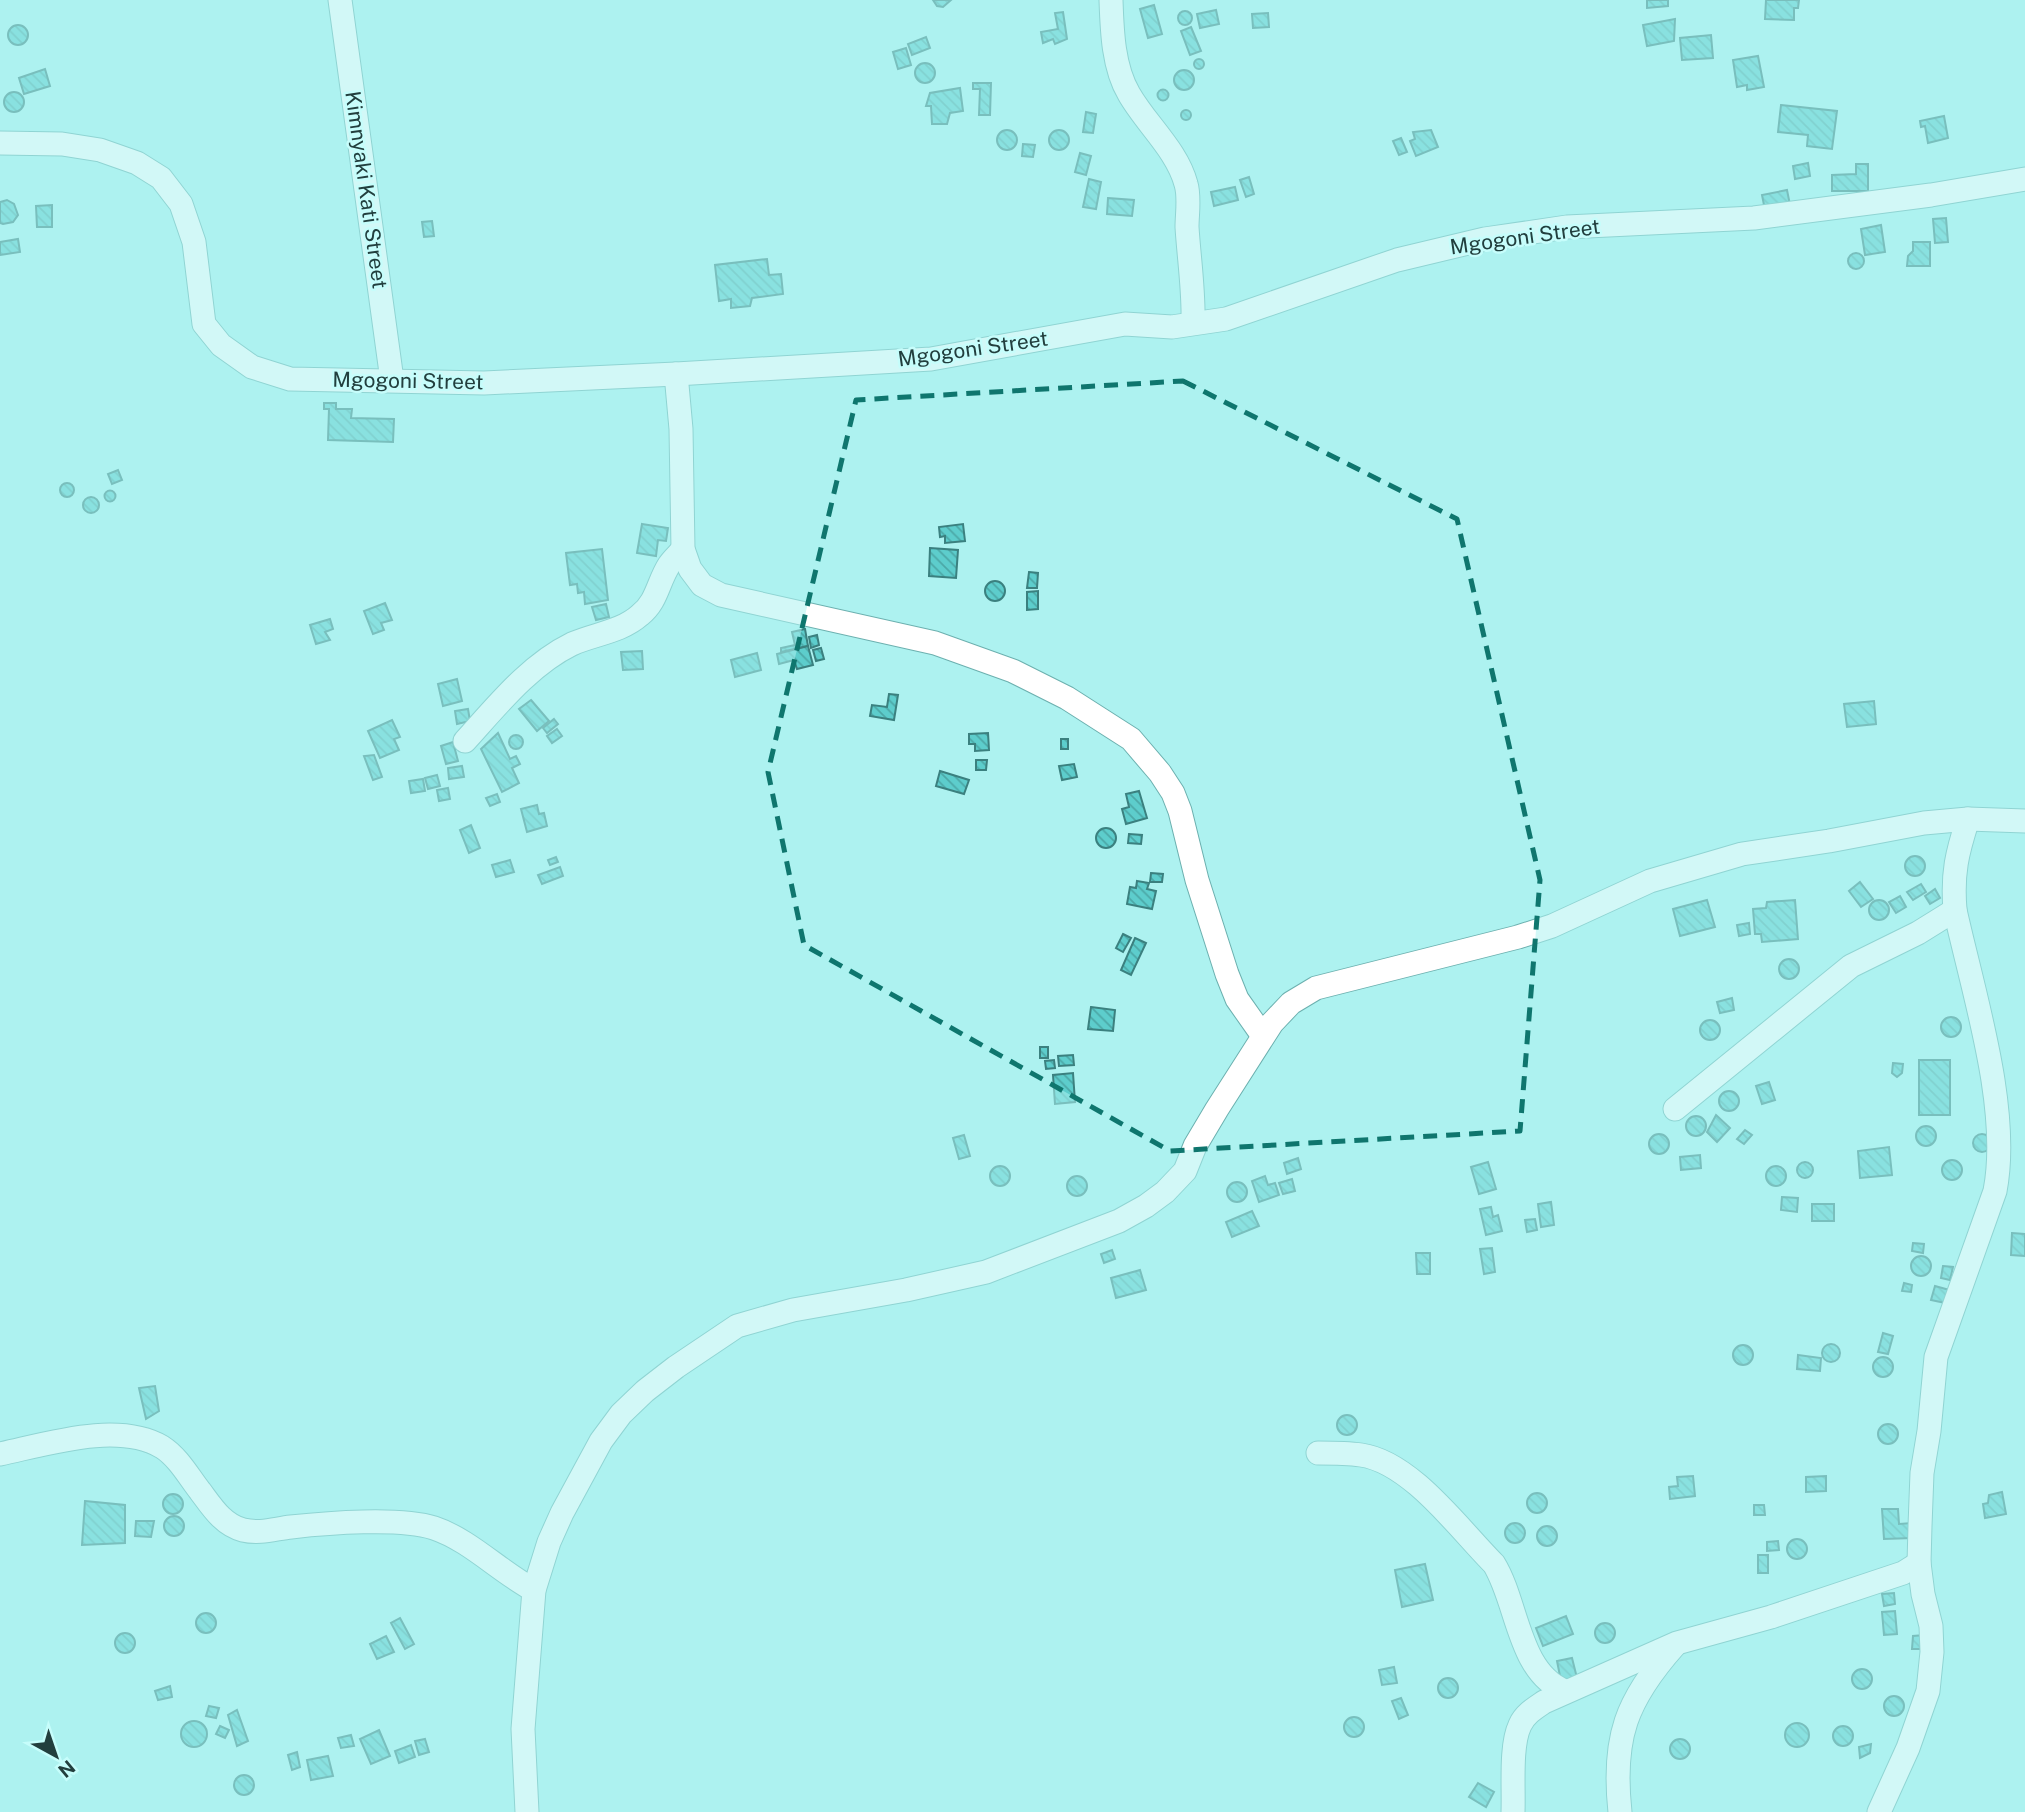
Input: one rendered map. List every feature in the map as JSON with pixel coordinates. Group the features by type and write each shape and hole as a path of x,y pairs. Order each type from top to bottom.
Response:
{"street":[{"name":"Kimnyaki Kati Street","path":"340,0 392,380"},
{"path":"1111,0 1119,70 1128,93 1176,162 1186,185 1194,323"},
{"name":"Mgogoni Street","path":"0,143 62,144 100,150 137,163 160,178 181,204 194,242 204,324 221,345 252,366 290,379 484,383 931,359 1125,324 1172,327 1226,318 1396,260 1485,239 1567,227 1754,218 1931,195 2025,179"},
{"path":"676,374 681,429 683,549 690,569 702,585 721,595 935,643 1013,671 1067,698 1131,739 1173,793 1227,974 1237,999 1263,1035"},
{"path":"465,741 527,676 548,658 571,645 619,628 639,617 656,596 669,564 683,549"},
{"path":"1879,1812 1908,1748 1928,1690 1932,1652 1931,1626 1919,1563 1922,1473 1936,1357 1995,1191 2000,1166 2000,1141 1990,1066 1955,910 1953,889 1956,857 1968,818"},
{"path":"527,1812 523,1729 534,1590 557,1523 601,1441 621,1414 676,1367 737,1326 768,1316 986,1272 1119,1221 1137,1211 1165,1192 1185,1171 1195,1146 1263,1035 1291,1003 1316,988 1518,937 1552,926 1650,881 1742,854 1924,823 1968,818 2025,821"},
{"path":"1675,1109 1850,965 1918,933 1955,910"},
{"path":"0,1454 87,1437 123,1436 144,1440 162,1447 173,1456 214,1510 226,1522 240,1529 268,1532 289,1527 334,1524 401,1522 421,1525 456,1539 534,1590"},
{"path":"1318,1452 1363,1455 1395,1466 1411,1478 1494,1564 1504,1580 1533,1661 1554,1686 1565,1691"},
{"path":"1513,1812 1516,1744 1520,1724 1529,1712 1565,1691 1677,1643 1771,1617 1903,1573 1919,1563"},
{"path":"1620,1812 1617,1758 1623,1727 1643,1684 1677,1643"}],"highlighted area":[{"path":"1183,381 1457,519 1540,880 1520,1131 1170,1151 804,945 768,772 856,400"}],"building":[{"path":"933,0 951,0 943,7 937,6"},
{"path":"1647,0 1668,0 1668,6 1647,8"},
{"path":"1766,0 1799,0 1798,8 1794,8 1794,20 1765,19"},
{"path":"1154,5 1162,34 1148,38 1140,9"},
{"path":"1216,10 1219,24 1200,28 1197,14"},
{"path":"1182,11 1188,11 1192,18 1188,25 1182,25 1178,21 1178,15"},
{"path":"1063,12 1067,39 1055,44 1053,39 1043,43 1041,32 1058,29 1055,13"},
{"path":"1268,13 1269,27 1253,28 1252,14"},
{"path":"1675,19 1674,41 1647,46 1643,25"},
{"path":"18,25 25,28 28,35 25,42 18,45 11,42 8,35 11,28"},
{"path":"1191,27 1201,51 1190,55 1181,31"},
{"path":"1711,35 1713,58 1682,60 1680,38"},
{"path":"926,37 930,48 912,55 908,44"},
{"path":"906,48 911,65 898,69 893,52"},
{"path":"1758,56 1764,87 1747,90 1747,85 1737,87 1733,60"},
{"path":"1199,59 1203,60 1203,68 1199,69 1195,68 1194,64 1195,60"},
{"path":"925,63 932,66 935,73 932,80 925,83 918,80 915,73 918,66"},
{"path":"45,69 50,86 24,94 19,78"},
{"path":"1184,70 1191,73 1194,80 1191,87 1184,90 1177,87 1174,80 1177,73"},
{"path":"973,83 991,83 990,115 979,115 980,89 973,89"},
{"path":"960,88 963,111 950,113 947,124 932,124 931,106 926,106 930,93"},
{"path":"1163,89 1169,95 1163,101 1157,95"},
{"path":"14,92 21,95 24,102 21,109 14,112 7,109 4,102 7,95"},
{"path":"1781,105 1837,111 1832,149 1807,146 1808,135 1778,132"},
{"path":"1186,110 1190,111 1190,119 1186,120 1182,119 1181,115 1182,111"},
{"path":"1086,112 1096,114 1093,133 1083,132"},
{"path":"1944,116 1948,138 1928,143 1925,126 1921,127 1920,121"},
{"path":"1007,130 1014,133 1017,140 1014,147 1007,150 1000,147 997,140 1000,133"},
{"path":"1059,130 1066,133 1069,140 1066,147 1059,150 1052,147 1049,140 1052,133"},
{"path":"1431,130 1438,147 1416,156 1410,141 1415,139 1413,132"},
{"path":"1401,138 1407,152 1399,155 1393,141"},
{"path":"1023,144 1035,145 1033,157 1022,156"},
{"path":"1080,153 1091,156 1086,175 1075,172"},
{"path":"1808,163 1810,176 1795,179 1793,166"},
{"path":"1856,164 1868,164 1868,191 1832,191 1832,175 1856,174"},
{"path":"1249,177 1254,194 1246,197 1240,180"},
{"path":"1089,179 1101,182 1096,209 1083,207"},
{"path":"1235,187 1238,200 1214,206 1211,192"},
{"path":"1787,190 1790,205 1765,210 1762,195"},
{"path":"1108,198 1134,200 1132,216 1107,214"},
{"path":"7,200 14,204 18,215 13,222 3,224 0,223 0,202"},
{"path":"52,205 52,227 37,227 36,206"},
{"path":"1946,218 1948,242 1935,243 1933,219"},
{"path":"432,221 434,236 424,237 422,222"},
{"path":"1881,225 1885,252 1865,255 1861,229"},
{"path":"18,239 20,252 0,255 0,242"},
{"path":"1913,242 1930,242 1930,266 1907,266 1908,256 1913,251"},
{"path":"1856,253 1862,255 1862,267 1856,269 1850,267 1848,261 1850,255"},
{"path":"767,259 769,275 781,274 783,294 752,298 750,306 731,308 731,299 719,301 715,265"},
{"path":"324,403 336,403 336,409 352,409 351,418 394,419 393,442 328,440 329,409 324,409"},
{"path":"118,470 122,480 112,484 108,474"},
{"path":"64,483 70,483 74,490 70,497 64,497 60,493 60,487"},
{"path":"110,491 114,492 114,500 110,501 106,500 105,496 106,492"},
{"path":"91,497 99,505 91,513 83,505"},
{"path":"642,524 668,528 666,541 658,540 656,556 637,553"},
{"path":"963,524 965,541 945,543 945,536 940,537 939,527"},
{"path":"930,548 958,550 956,578 929,576"},
{"path":"602,549 608,600 585,604 584,592 578,593 577,584 570,585 566,553"},
{"path":"1029,572 1038,573 1037,588 1027,588"},
{"path":"995,581 1002,584 1005,591 1002,598 995,601 988,598 985,591 988,584"},
{"path":"1038,591 1038,609 1027,610 1027,592"},
{"path":"385,603 392,620 381,623 384,630 373,634 364,611"},
{"path":"606,604 609,617 596,620 592,607"},
{"path":"330,619 333,629 325,632 330,640 316,644 310,625"},
{"path":"805,629 808,646 781,652 781,648 795,645 792,632"},
{"path":"817,635 819,645 811,648 809,637"},
{"path":"808,646 813,665 797,669 794,660 779,664 777,654"},
{"path":"821,648 824,659 816,661 813,650"},
{"path":"642,651 643,669 623,670 621,652"},
{"path":"757,653 761,670 735,677 731,660"},
{"path":"457,679 462,701 443,706 438,684"},
{"path":"889,694 898,695 894,720 870,716 872,705 887,707"},
{"path":"531,700 549,721 537,731 519,709"},
{"path":"1874,701 1876,724 1847,727 1844,704"},
{"path":"468,709 470,721 457,724 455,711"},
{"path":"554,719 558,724 547,733 543,728"},
{"path":"392,720 400,737 394,739 399,750 380,758 368,731"},
{"path":"557,729 562,736 552,743 547,736"},
{"path":"498,733 510,759 516,756 520,764 512,768 519,783 502,792 481,749"},
{"path":"988,733 989,750 975,751 975,744 969,744 969,734"},
{"path":"516,735 521,737 521,747 516,749 511,747 509,742 511,737"},
{"path":"1061,739 1068,739 1068,749 1061,749"},
{"path":"453,742 458,761 446,764 441,746"},
{"path":"374,755 382,777 373,780 364,756"},
{"path":"976,760 987,760 986,770 976,770"},
{"path":"1074,764 1077,777 1062,780 1059,766"},
{"path":"462,766 464,777 449,779 448,768"},
{"path":"940,771 969,780 964,794 936,786"},
{"path":"437,775 440,786 428,789 425,778"},
{"path":"423,779 425,791 411,793 409,781"},
{"path":"448,788 450,799 439,801 437,790"},
{"path":"1139,791 1147,818 1126,824 1122,809 1129,807 1126,794"},
{"path":"497,794 500,802 490,806 486,798"},
{"path":"537,805 539,814 544,813 547,826 527,832 521,809"},
{"path":"471,825 480,848 469,853 460,830"},
{"path":"1106,828 1113,831 1116,838 1113,845 1106,848 1099,845 1096,838 1099,831"},
{"path":"1129,834 1142,835 1141,844 1128,843"},
{"path":"1915,856 1922,859 1925,866 1922,873 1915,876 1908,873 1905,866 1908,859"},
{"path":"556,857 558,862 550,865 548,860"},
{"path":"510,860 514,872 496,877 492,865"},
{"path":"560,867 563,876 542,884 538,875"},
{"path":"1151,873 1163,874 1162,882 1150,882"},
{"path":"1137,881 1149,883 1147,889 1156,891 1152,909 1127,904 1130,887 1136,888"},
{"path":"1860,882 1873,899 1861,907 1849,891"},
{"path":"1921,884 1926,892 1913,900 1907,892"},
{"path":"1935,889 1940,898 1930,904 1925,896"},
{"path":"1900,896 1906,907 1896,913 1889,902"},
{"path":"1707,900 1715,927 1680,936 1673,909"},
{"path":"1795,900 1798,939 1762,942 1761,934 1755,934 1753,909 1766,908 1767,902"},
{"path":"1879,900 1886,903 1889,910 1886,917 1879,920 1872,917 1869,910 1872,903"},
{"path":"1749,923 1750,934 1739,936 1737,925"},
{"path":"1123,934 1131,938 1123,952 1116,948"},
{"path":"1135,938 1146,943 1131,975 1121,970"},
{"path":"1789,959 1796,962 1799,969 1796,976 1789,979 1782,976 1779,969 1782,962"},
{"path":"1732,998 1734,1010 1720,1013 1717,1002"},
{"path":"1091,1007 1115,1010 1113,1031 1088,1029"},
{"path":"1951,1017 1958,1020 1961,1027 1958,1034 1951,1037 1944,1034 1941,1027 1944,1020"},
{"path":"1710,1020 1717,1023 1720,1030 1717,1037 1710,1040 1703,1037 1700,1030 1703,1023"},
{"path":"1040,1047 1048,1047 1048,1058 1040,1058"},
{"path":"1073,1055 1074,1065 1059,1066 1058,1056"},
{"path":"1054,1060 1055,1068 1046,1069 1045,1061"},
{"path":"1919,1060 1950,1060 1950,1115 1919,1115"},
{"path":"1893,1063 1903,1064 1902,1073 1897,1077 1892,1073"},
{"path":"1073,1073 1075,1102 1055,1104 1053,1075"},
{"path":"1769,1082 1775,1100 1762,1104 1756,1086"},
{"path":"1729,1091 1736,1094 1739,1101 1736,1108 1729,1111 1722,1108 1719,1101 1722,1094"},
{"path":"1716,1115 1730,1128 1717,1142 1707,1132"},
{"path":"1696,1116 1703,1119 1706,1126 1703,1133 1696,1136 1689,1133 1686,1126 1689,1119"},
{"path":"1926,1126 1933,1129 1936,1136 1933,1143 1926,1146 1919,1143 1916,1136 1919,1129"},
{"path":"1745,1130 1752,1135 1744,1144 1737,1139"},
{"path":"1659,1134 1666,1137 1669,1144 1666,1151 1659,1154 1652,1151 1649,1144 1652,1137"},
{"path":"1978,1134 1986,1134 1991,1143 1989,1150 1978,1152 1973,1147 1973,1139"},
{"path":"964,1135 970,1156 959,1159 953,1138"},
{"path":"1889,1147 1892,1175 1860,1178 1858,1151"},
{"path":"1700,1155 1701,1168 1681,1170 1680,1157"},
{"path":"1298,1158 1301,1169 1287,1174 1284,1163"},
{"path":"1952,1160 1959,1163 1962,1170 1959,1177 1952,1180 1945,1177 1942,1170 1945,1163"},
{"path":"1488,1162 1496,1189 1479,1194 1471,1167"},
{"path":"1805,1162 1811,1164 1811,1176 1805,1178 1799,1176 1797,1170 1799,1164"},
{"path":"1000,1166 1007,1169 1010,1176 1007,1183 1000,1186 993,1183 990,1176 993,1169"},
{"path":"1776,1166 1783,1169 1786,1176 1783,1183 1776,1186 1769,1183 1766,1176 1769,1169"},
{"path":"1077,1176 1084,1179 1087,1186 1084,1193 1077,1196 1070,1193 1067,1186 1070,1179"},
{"path":"1265,1176 1268,1185 1275,1183 1279,1195 1259,1202 1252,1181"},
{"path":"1292,1179 1295,1191 1283,1194 1279,1183"},
{"path":"1237,1182 1244,1185 1247,1192 1244,1199 1237,1202 1230,1199 1227,1192 1230,1185"},
{"path":"1782,1197 1798,1198 1797,1212 1781,1210"},
{"path":"1551,1202 1554,1225 1541,1227 1538,1204"},
{"path":"1812,1204 1834,1204 1834,1221 1812,1221"},
{"path":"1491,1207 1493,1217 1498,1215 1502,1231 1486,1235 1480,1209"},
{"path":"1252,1211 1259,1226 1232,1237 1226,1222"},
{"path":"1535,1219 1537,1230 1527,1232 1525,1220"},
{"path":"2012,1233 2025,1234 2025,1256 2011,1255"},
{"path":"1913,1243 1924,1244 1923,1253 1912,1251"},
{"path":"1492,1248 1495,1272 1484,1274 1480,1249"},
{"path":"1112,1250 1115,1259 1104,1263 1101,1254"},
{"path":"1416,1253 1430,1253 1430,1274 1417,1274"},
{"path":"1921,1256 1928,1259 1931,1266 1928,1273 1921,1276 1914,1273 1911,1266 1914,1259"},
{"path":"1943,1266 1953,1267 1950,1280 1941,1278"},
{"path":"1140,1270 1146,1290 1116,1298 1111,1278"},
{"path":"1904,1283 1912,1285 1911,1292 1902,1291"},
{"path":"1935,1286 1953,1291 1950,1304 1931,1300"},
{"path":"1883,1333 1893,1336 1888,1354 1878,1352"},
{"path":"1831,1344 1837,1347 1840,1353 1837,1359 1831,1362 1825,1359 1822,1353 1825,1347"},
{"path":"1743,1345 1750,1348 1753,1355 1750,1362 1743,1365 1736,1362 1733,1355 1736,1348"},
{"path":"1798,1355 1821,1358 1820,1371 1797,1369"},
{"path":"1883,1357 1890,1360 1893,1367 1890,1374 1883,1377 1876,1374 1873,1367 1876,1360"},
{"path":"155,1386 159,1411 146,1419 139,1388"},
{"path":"1347,1415 1354,1418 1357,1425 1354,1432 1347,1435 1340,1432 1337,1425 1340,1418"},
{"path":"1888,1424 1895,1427 1898,1434 1895,1441 1888,1444 1881,1441 1878,1434 1881,1427"},
{"path":"1693,1476 1695,1496 1670,1499 1669,1487 1678,1486 1677,1477"},
{"path":"1826,1476 1826,1491 1806,1492 1806,1477"},
{"path":"2002,1492 2006,1514 1985,1518 1983,1504 1988,1503 1989,1495"},
{"path":"1537,1493 1544,1496 1547,1503 1544,1510 1537,1513 1530,1510 1527,1503 1530,1496"},
{"path":"173,1494 180,1497 183,1504 180,1511 173,1514 166,1511 163,1504 166,1497"},
{"path":"85,1501 125,1505 125,1543 82,1545"},
{"path":"1754,1505 1764,1505 1765,1515 1754,1515"},
{"path":"1882,1509 1898,1509 1899,1524 1912,1523 1913,1538 1884,1539"},
{"path":"174,1516 181,1519 184,1526 181,1533 174,1536 167,1533 164,1526 167,1519"},
{"path":"136,1521 154,1521 151,1537 135,1536"},
{"path":"1515,1523 1522,1526 1525,1533 1522,1540 1515,1543 1508,1540 1505,1533 1508,1526"},
{"path":"1547,1526 1554,1529 1557,1536 1554,1543 1547,1546 1540,1543 1537,1536 1540,1529"},
{"path":"1797,1539 1804,1542 1807,1549 1804,1556 1797,1559 1790,1556 1787,1549 1790,1542"},
{"path":"1778,1541 1779,1550 1767,1551 1767,1542"},
{"path":"1758,1555 1768,1555 1768,1573 1758,1573"},
{"path":"1425,1564 1433,1600 1402,1607 1395,1570"},
{"path":"1894,1593 1895,1604 1884,1606 1882,1594"},
{"path":"1895,1611 1897,1634 1884,1635 1882,1612"},
{"path":"206,1613 213,1616 216,1623 213,1630 206,1633 199,1630 196,1623 199,1616"},
{"path":"1566,1616 1573,1634 1543,1646 1536,1628"},
{"path":"400,1618 414,1644 405,1649 391,1623"},
{"path":"1605,1623 1612,1626 1615,1633 1612,1640 1605,1643 1598,1640 1595,1633 1598,1626"},
{"path":"125,1633 132,1636 135,1643 132,1650 125,1653 118,1650 115,1643 118,1636"},
{"path":"1924,1635 1921,1649 1912,1649 1913,1636"},
{"path":"386,1636 394,1652 377,1659 370,1644"},
{"path":"1572,1658 1577,1678 1561,1681 1557,1661"},
{"path":"1394,1667 1397,1683 1382,1685 1379,1670"},
{"path":"1862,1669 1869,1672 1872,1679 1869,1686 1862,1689 1855,1686 1852,1679 1855,1672"},
{"path":"1448,1678 1455,1681 1458,1688 1455,1695 1448,1698 1441,1695 1438,1688 1441,1681"},
{"path":"170,1686 172,1697 158,1700 155,1691"},
{"path":"1894,1696 1901,1699 1904,1706 1901,1713 1894,1716 1887,1713 1884,1706 1887,1699"},
{"path":"1401,1698 1408,1715 1399,1719 1392,1701"},
{"path":"209,1706 219,1708 216,1718 206,1716"},
{"path":"237,1710 248,1741 237,1746 228,1715"},
{"path":"1354,1717 1361,1720 1364,1727 1361,1734 1354,1737 1347,1734 1344,1727 1347,1720"},
{"path":"194,1721 203,1725 207,1734 203,1743 194,1747 185,1743 181,1734 185,1725"},
{"path":"1797,1723 1806,1726 1809,1735 1806,1744 1797,1747 1788,1744 1785,1735 1788,1726"},
{"path":"220,1726 229,1730 225,1738 216,1734"},
{"path":"1843,1726 1850,1729 1853,1736 1850,1743 1843,1746 1836,1743 1833,1736 1836,1729"},
{"path":"379,1730 390,1756 371,1764 360,1739"},
{"path":"351,1735 354,1746 341,1748 338,1738"},
{"path":"425,1739 429,1752 419,1755 415,1741"},
{"path":"1680,1739 1687,1742 1690,1749 1687,1756 1680,1759 1673,1756 1670,1749 1673,1742"},
{"path":"1871,1744 1870,1753 1860,1758 1859,1747"},
{"path":"411,1745 415,1757 399,1763 395,1751"},
{"path":"297,1752 300,1767 292,1770 288,1755"},
{"path":"328,1756 333,1776 311,1780 307,1760"},
{"path":"244,1775 251,1778 254,1785 251,1792 244,1795 237,1792 234,1785 237,1778"},
{"path":"1478,1783 1494,1792 1486,1807 1469,1797"}]}
